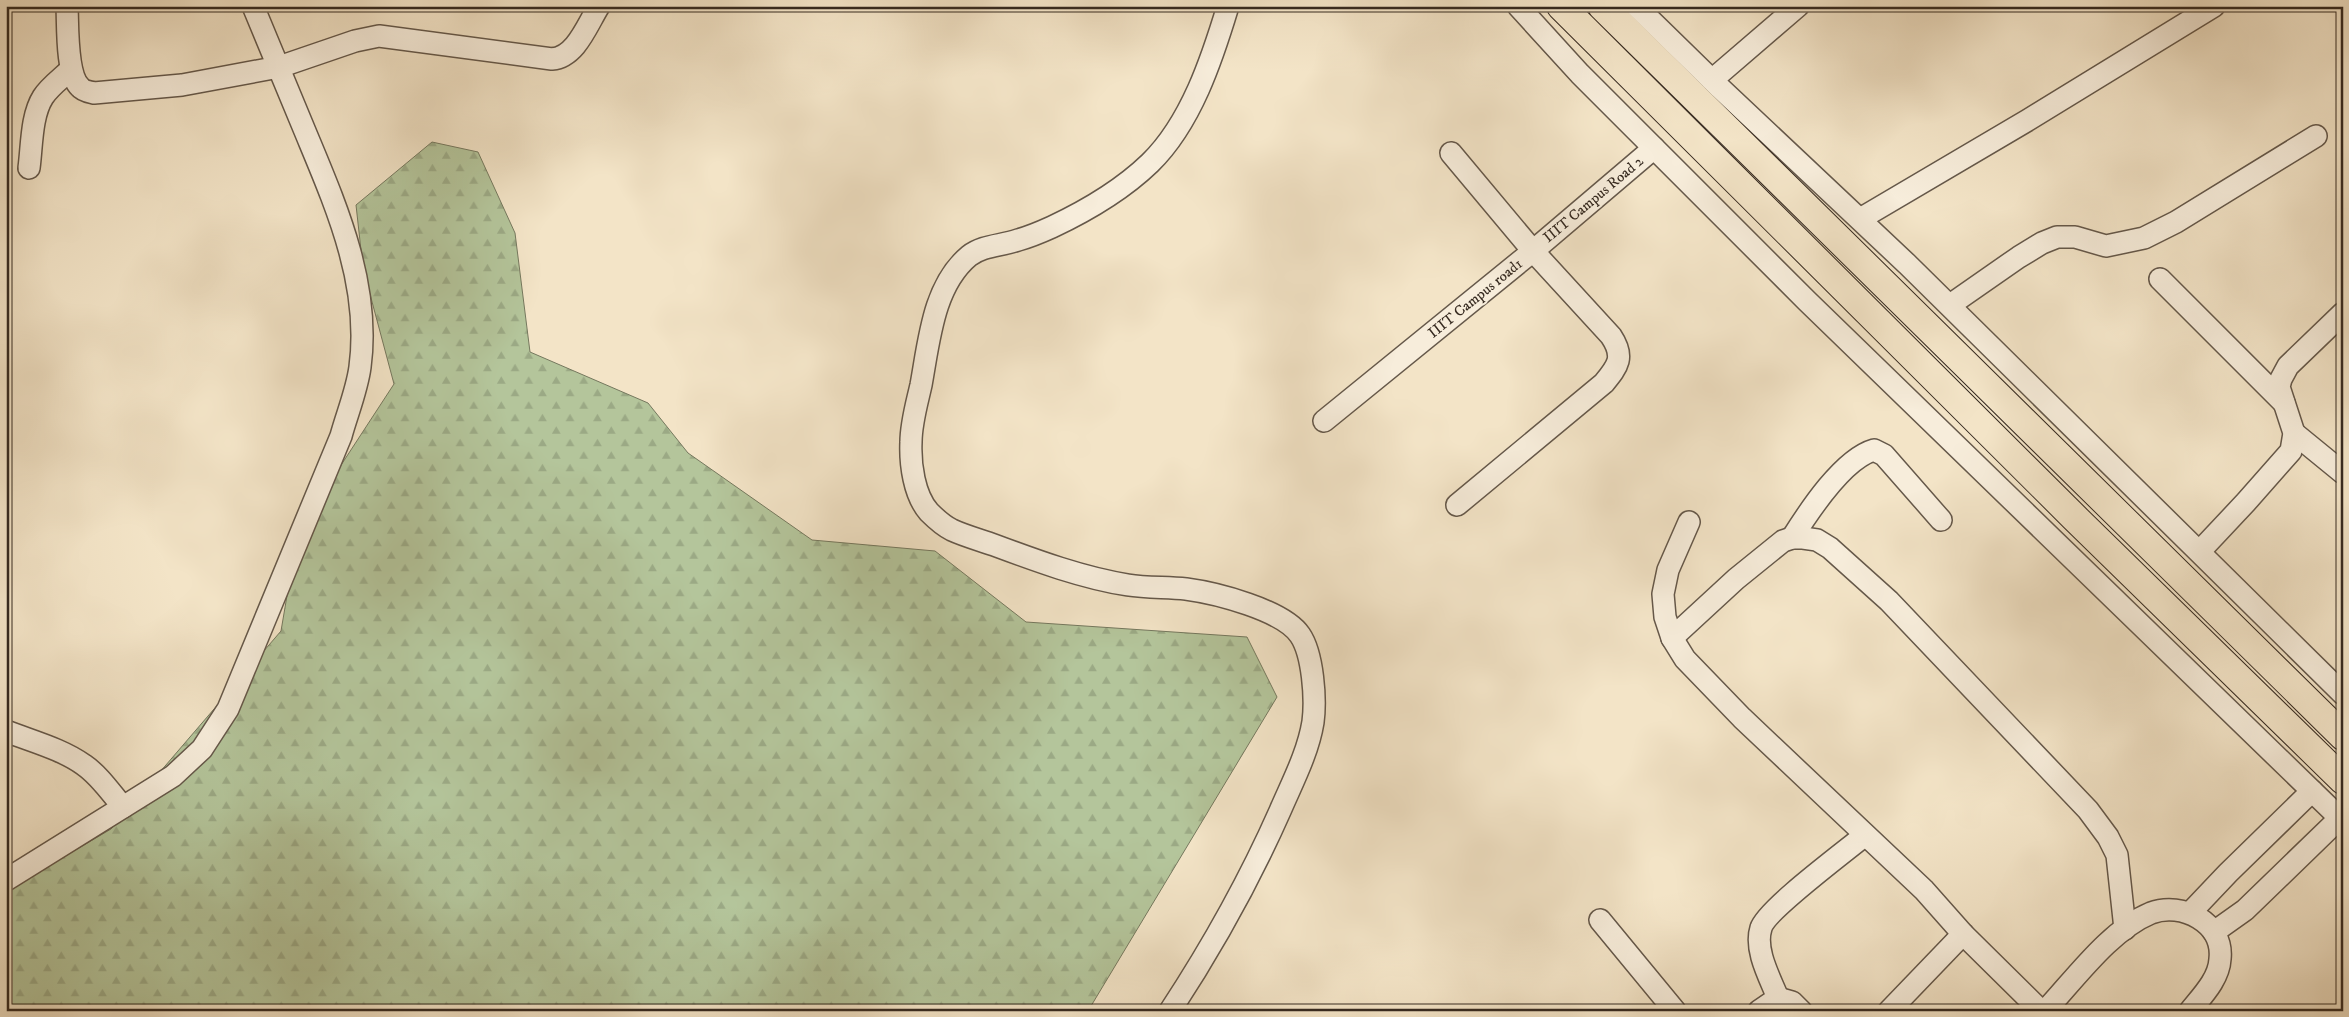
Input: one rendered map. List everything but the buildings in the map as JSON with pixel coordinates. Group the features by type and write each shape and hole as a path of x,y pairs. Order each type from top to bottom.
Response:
{"highway":[{"path":"1561,6 2074,517 2343,780"},
{"path":"1602,6 2343,736"}],"street":[{"path":"67,6 71,69 75,81 81,89 94,93 182,85 279,67 355,41 378,36 552,59 562,58 575,46 599,6"},
{"path":"6,880 173,776 202,749 228,709 341,436 360,367 361,327 357,286 346,235 332,195 253,6"},
{"path":"1170,1011 1197,970 1251,875 1307,744 1313,720 1313,693 1310,664 1303,640 1299,633 1290,625 1273,615 1206,592 1129,585 1102,580 1018,554 952,530 932,515 920,499 916,487 910,445 934,320 945,288 958,268 969,256 979,250 1015,242 1054,226 1121,186 1152,162 1187,111 1204,73 1228,6"},
{"path":"1518,6 1580,74 1822,315 2342,819 2244,910 2214,932"},
{"path":"1636,6 1950,305 2343,694"},
{"path":"1712,80 1798,6"},
{"path":"1860,219 2028,120 2214,6"},
{"path":"30,168 34,126 39,104 49,90 71,69"},
{"path":"1950,305 2019,257 2042,243 2057,237 2074,237 2106,246 2144,238 2176,222 2316,136"},
{"name":"IIIT Campus Road 2","path":"1533,251 1654,148"},
{"path":"1451,153 1533,251"},
{"name":"IIIT Campus road1","path":"1324,422 1533,251 1611,336 1617,345 1619,355 1617,367 1604,383 1456,505"},
{"path":"2160,279 2284,403"},
{"path":"2200,551 2291,452 2294,434 2279,387 2283,372 2343,313"},
{"path":"2294,434 2343,473"},
{"path":"1672,638 1766,554 1792,538 1812,506 1827,489 1858,458 1874,450 1884,455 1941,520"},
{"path":"1689,522 1668,570 1663,594 1665,617 1672,638 1685,659 1742,718 1924,890 1963,934 2041,1011"},
{"path":"1792,538 1817,540 1830,548 1889,601 2088,810 2108,837 2117,855 2125,929"},
{"path":"6,731 84,765 98,777 123,807"},
{"path":"2191,912 2312,790"},
{"path":"1778,998 1765,966 1760,943 1760,928 1775,909 1865,834"},
{"path":"2045,1011 2105,946 2125,929 2152,913 2165,909 2191,912 2214,932 2220,950 2219,967 2214,979 2190,1011"},
{"path":"1600,920 1675,1011"},
{"path":"1889,1011 1963,934"},
{"path":"1759,1011 1778,998"},
{"path":"1778,998 1792,1002 1801,1011"}],"green space":[{"path":"432,142 478,152 515,233 530,352 648,403 688,453 812,540 935,551 1026,622 1247,637 1277,697 1088,1011 6,1011 6,891 111,829 281,631 298,531 394,384 363,268 356,205"}]}
